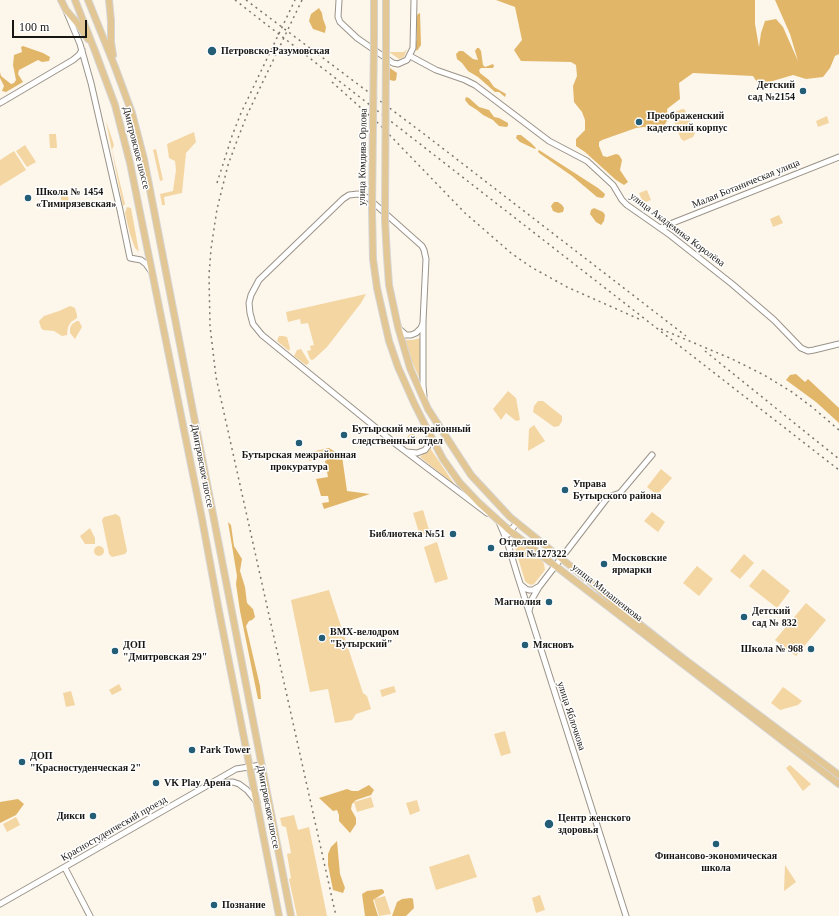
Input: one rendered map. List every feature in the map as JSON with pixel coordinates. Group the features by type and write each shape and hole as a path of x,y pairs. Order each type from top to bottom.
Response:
{"main road":[{"path":"61,0 66,10 78,24 96,51"},
{"name":"Дмитровское шоссе","path":"75,0 96,51 124,136 202,519 279,916"},
{"path":"88,0 115,67"},
{"path":"109,0 111,42 115,67"},
{"name":"улица Комдива Орлова","path":"374,0 373,259 382,313"},
{"name":"улица Милашенкова","path":"386,0 386,257 389,285 398,327 410,368 428,409 471,475 497,505 517,523 599,589 619,608 839,775"},
{"name":"Дмитровское шоссе","path":"115,67 132,113 144,159 291,916"},
{"name":"улица Милашенкова","path":"382,313 398,367 428,432 443,459 460,483 492,516 839,784"}],"street":[{"path":"339,0 338,17 340,22 357,38 395,64 404,63 410,56 414,42 414,0"},
{"path":"66,10 85,60 130,258 141,260 153,273"},
{"path":"0,103 73,60 80,55 82,50"},
{"name":"улица Академика Королёва","path":"410,56 436,70 475,85 549,141 588,161 608,180 627,205 660,228 732,284 774,320 801,348 808,351 839,344"},
{"path":"73,60 85,60"},
{"name":"Малая Ботаническая улица","path":"660,228 839,157"},
{"path":"428,409 423,386 423,322 426,259 424,250 422,246 368,198 358,194 349,195 267,272 255,287 250,303 250,313 253,324 262,336 406,452 492,516"},
{"path":"398,327 406,335 411,335 416,333 421,328 423,322"},
{"path":"406,452 417,453 425,450 430,443 428,432"},
{"path":"529,614 532,599 539,587 608,497 620,493 652,455"},
{"name":"улица Яблочкова","path":"498,521 507,541 521,584 529,614 626,916"},
{"path":"507,541 510,530 517,523"},
{"path":"521,584 529,590 539,587"},
{"name":"Красностуденческий проезд","path":"0,904 236,770 261,764"},
{"path":"212,784 233,782 239,784 247,790 257,802"},
{"path":"65,868 90,916"}],"shaded area":[{"path":"496,0 755,0 755,24 759,47 765,21 776,19 783,27 798,61 790,34 775,0 839,0 839,54 835,56 830,68 823,77 806,79 793,75 759,85 753,76 693,73 679,83 680,99 667,109 668,119 664,126 658,129 644,127 636,128 599,142 603,156 607,157 616,154 619,155 622,160 620,170 628,182 624,185 576,146 576,139 585,130 585,120 582,112 574,102 573,86 577,76 576,65 571,62 521,61 514,50 522,40 515,7"},
{"path":"319,8 326,27 325,33 313,29 309,21 311,14"},
{"path":"420,13 421,45 417,51 415,47 417,38 416,17"},
{"path":"23,46 50,57 49,61 42,62 38,60 19,70 18,74 23,82 6,92 2,91 4,86 0,78 0,72 1,76 11,84 14,83 16,80 13,65 14,55 22,52 21,47"},
{"path":"477,48 481,51 483,65 485,67 493,64 494,66 493,68 481,68 479,70 480,73 489,80 494,87 506,94 505,97 499,92 495,92 478,77 468,71 457,59 456,54 459,51 463,51 473,59 478,60 475,51"},
{"path":"407,49 404,57 399,59 389,52 404,52"},
{"path":"390,68 397,73 396,80 394,81 388,78 388,69"},
{"path":"466,97 479,107 489,110 494,117 508,123 508,126 499,126 493,120 483,115 469,105 465,100"},
{"path":"682,109 685,110 695,133 693,137 684,141 681,139 671,114"},
{"path":"827,116 829,123 818,127 816,121"},
{"path":"106,121 114,145 112,150 125,204 123,206"},
{"path":"194,132 196,142 186,153 182,193 164,197 165,205 162,205 160,194 173,191 176,170 175,161 169,158 167,144"},
{"path":"49,134 56,134 57,148 50,148"},
{"path":"517,135 521,135 536,148 535,149 520,142 516,138"},
{"path":"25,145 36,162 27,167 16,151"},
{"path":"156,149 163,180 160,181 153,150"},
{"path":"539,150 598,188 605,194 604,197 597,197 572,176 539,153"},
{"path":"14,151 26,170 0,186 0,160"},
{"path":"647,190 651,200 643,203 639,193"},
{"path":"67,192 70,206 63,207 60,194"},
{"path":"554,202 558,202 562,205 564,208 563,212 558,213 553,211 551,206"},
{"path":"127,207 131,208 139,252 135,248 130,234 125,213"},
{"path":"594,208 603,212 605,215 604,221 601,225 596,222 590,214 591,210"},
{"path":"779,215 783,223 773,227 770,219"},
{"path":"366,294 361,303 327,347 314,359 310,359 307,351 311,350 310,346 314,345 308,323 301,324 300,319 288,322 286,312"},
{"path":"70,306 75,308 77,318 71,322 68,327 67,335 62,336 54,331 43,330 41,328 39,321 44,316"},
{"path":"79,321 82,327 75,339 70,333 70,328 72,324"},
{"path":"279,336 287,337 290,348 289,351 277,341"},
{"path":"421,338 420,379 411,360 405,340"},
{"path":"301,349 309,362 306,365 294,356 297,350"},
{"path":"796,374 805,382 808,379 839,408 839,423 816,402 786,380 790,375"},
{"path":"508,391 516,398 520,420 516,421 506,413 501,420 493,409"},
{"path":"538,401 543,401 562,416 562,421 559,426 554,427 533,412 534,406"},
{"path":"534,425 545,441 528,451 529,429"},
{"path":"412,434 417,439 412,444 407,439"},
{"path":"329,448 342,456 347,491 370,494 324,509 322,503 329,502 328,496 321,496 316,479 328,477 325,461 327,460 325,450 307,453"},
{"path":"430,448 455,485 420,457"},
{"path":"325,450 326,457 309,461 307,454"},
{"path":"661,469 672,478 657,495 647,487"},
{"path":"423,510 430,533 420,536 413,513"},
{"path":"652,512 665,522 658,532 644,521"},
{"path":"116,514 120,517 127,551 125,554 112,557 109,554 102,520 104,517"},
{"path":"228,522 231,525 234,546 242,559 240,571 245,587 247,603 253,609 255,617 249,621 246,626 260,686 261,699 258,699 240,611 236,584 237,576"},
{"path":"90,528 95,538 95,544 85,544 80,536"},
{"path":"437,542 448,579 435,583 424,547"},
{"path":"517,543 521,544 542,560 544,564 545,570 534,584 531,585 525,581 515,548"},
{"path":"97,546 101,546 103,547 103,555 97,556 94,553 94,549"},
{"path":"744,554 754,563 740,579 730,571"},
{"path":"697,566 713,579 699,596 683,583"},
{"path":"763,569 790,591 777,608 749,586"},
{"name":"BMX-велодром \"Бутырский\"","path":"329,590 363,693 367,696 371,709 356,714 352,720 335,723 328,689 310,692 291,600"},
{"path":"806,603 826,620 796,656 775,640"},
{"path":"119,684 122,690 112,695 109,690"},
{"path":"394,686 396,692 382,697 380,690"},
{"path":"783,687 802,701 798,705 780,710 771,703"},
{"path":"71,691 75,705 66,707 63,693"},
{"path":"505,731 511,753 501,756 494,734"},
{"path":"790,765 811,784 803,791 786,768"},
{"path":"369,785 374,790 371,795 356,800 352,804 351,809 356,818 356,824 350,833 339,821 337,810 333,811 319,798 347,789 358,791"},
{"path":"371,797 374,807 357,812 354,802"},
{"path":"18,799 24,804 16,815 0,823 0,802"},
{"path":"417,800 420,811 410,815 406,803"},
{"path":"294,815 298,830 309,827 327,916 297,916 289,879 291,878 287,854 291,853 286,827 282,826 280,818"},
{"path":"16,817 20,825 7,832 3,824"},
{"path":"337,841 340,874 345,888 343,893 333,890 328,865 328,854 331,847"},
{"path":"469,854 477,877 436,890 429,867"},
{"path":"785,865 796,882 784,891"},
{"path":"382,889 384,893 373,900 378,916 365,916 362,894 367,891"},
{"path":"540,895 545,910 536,913 532,898"},
{"path":"385,896 391,914 379,916 374,899"},
{"path":"402,899 413,899 414,908 406,916 392,916 397,902"}],"railway":[{"path":"235,0 839,470"},
{"path":"246,0 428,137 686,336"},
{"path":"217,183 241,113 295,0"},
{"path":"302,0 247,115 228,165 217,209 211,249 209,275 210,326 216,377 336,916"},
{"path":"332,82 379,124 465,213 511,253 531,267 567,287 639,319"},
{"path":"661,329 732,359 764,375 792,392 839,430"},
{"path":"705,351 839,459"}],"place":[{"name":"Петровско-Разумовская","path":"212,51"},
{"name":"Детский сад №2154","path":"803,91"},
{"name":"Преображенский кадетский корпус","path":"639,122"},
{"name":"Школа № 1454 «Тимирязевская»","path":"28,198"},
{"name":"Бутырский межрайонный следственный отдел","path":"344,435"},
{"name":"Бутырская межрайонная прокуратура","path":"299,443"},
{"name":"Управа Бутырского района","path":"565,490"},
{"name":"Библиотека №51","path":"453,534"},
{"name":"Отделение связи №127322","path":"491,548"},
{"name":"Московские ярмарки","path":"604,564"},
{"name":"Магнолия","path":"549,602"},
{"name":"Детский сад № 832","path":"744,617"},
{"name":"BMX-велодром \"Бутырский\"","path":"322,638"},
{"name":"Мясновъ","path":"525,645"},
{"name":"Школа № 968","path":"811,649"},
{"name":"ДОП \"Дмитровская 29\"","path":"115,651"},
{"name":"Park Tower","path":"192,750"},
{"name":"ДОП \"Красностуденческая 2\"","path":"22,762"},
{"name":"VK Play Арена","path":"156,783"},
{"name":"Дикси","path":"93,816"},
{"name":"Центр женского здоровья","path":"549,824"},
{"name":"Финансово-экономическая школа","path":"716,844"},
{"name":"Познание","path":"214,905"}]}
